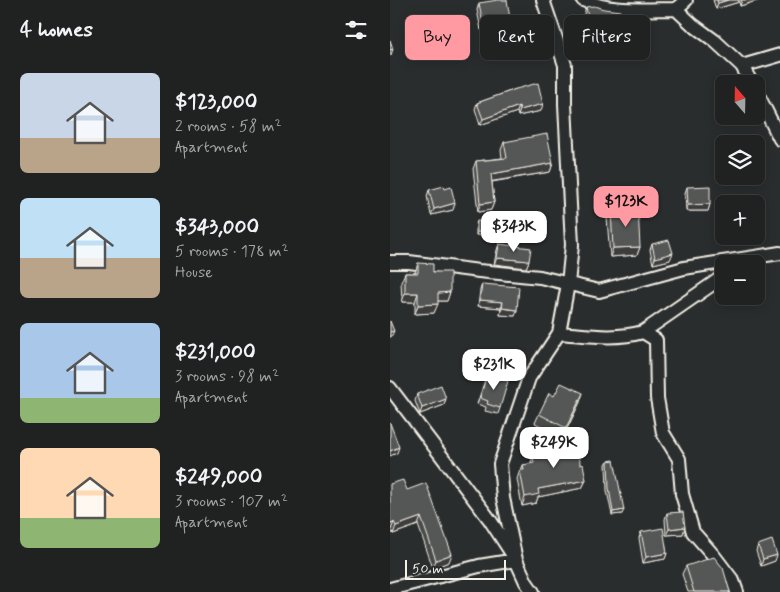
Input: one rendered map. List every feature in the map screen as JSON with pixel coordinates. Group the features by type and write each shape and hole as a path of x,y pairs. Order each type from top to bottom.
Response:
{"street":[{"path":"516,560 504,498 500,464 530,378 559,333 568,284 572,245 565,114 565,65 543,0"},
{"path":"583,0 605,7 630,10 676,9 686,0"},
{"path":"676,9 742,66 747,75"},
{"path":"742,66 780,55"},
{"path":"765,109 780,139"},
{"path":"765,256 780,253"},
{"path":"390,262 409,262 540,277 599,291 684,268 715,264"},
{"path":"559,333 614,337 629,336 643,332 715,282"},
{"path":"643,332 656,340 657,398 663,433 679,459 682,494 694,532 732,581 737,592"},
{"path":"390,388 490,520 516,560 533,592"},
{"path":"390,589 480,566 516,560"}],"building":[{"path":"507,0 509,15 481,15 479,3"},
{"path":"717,0 728,0 718,3"},
{"path":"594,6 620,11 621,15 588,15 586,7"},
{"path":"538,83 543,104 520,110 519,106 483,119 477,103"},
{"path":"547,134 553,163 491,174 494,202 480,204 476,161 507,158 504,142"},
{"path":"444,186 445,189 451,187 455,203 434,209 429,190"},
{"path":"710,186 710,204 688,205 687,187"},
{"path":"638,207 640,247 613,248 611,209"},
{"path":"477,221 488,221 488,232 477,232"},
{"path":"669,240 673,253 655,258 652,244"},
{"path":"499,244 531,248 529,261 497,258"},
{"path":"418,263 433,264 433,272 450,272 450,292 438,293 438,304 418,305 418,293 405,293 405,273 418,273"},
{"path":"482,284 519,287 517,310 502,308 503,302 480,300"},
{"path":"390,321 394,331 390,332"},
{"path":"487,374 508,381 500,408 487,404 488,401 480,398"},
{"path":"561,383 583,393 566,428 539,414 549,393 554,396"},
{"path":"441,385 446,399 422,408 417,394"},
{"path":"390,423 399,447 390,451"},
{"path":"579,437 580,465 583,464 586,480 538,489 539,494 525,497 520,470 524,470 523,465 534,463 533,457 564,451 564,438"},
{"path":"614,460 624,510 613,512 609,488 608,461"},
{"path":"403,480 407,490 426,483 452,554 436,560 421,517 396,526 394,522 390,523 390,484"},
{"path":"683,512 685,527 669,529 667,513"},
{"path":"663,528 667,553 646,557 641,532"},
{"path":"772,540 777,555 763,559 758,545"},
{"path":"714,557 723,568 730,592 694,592 686,566"}]}
